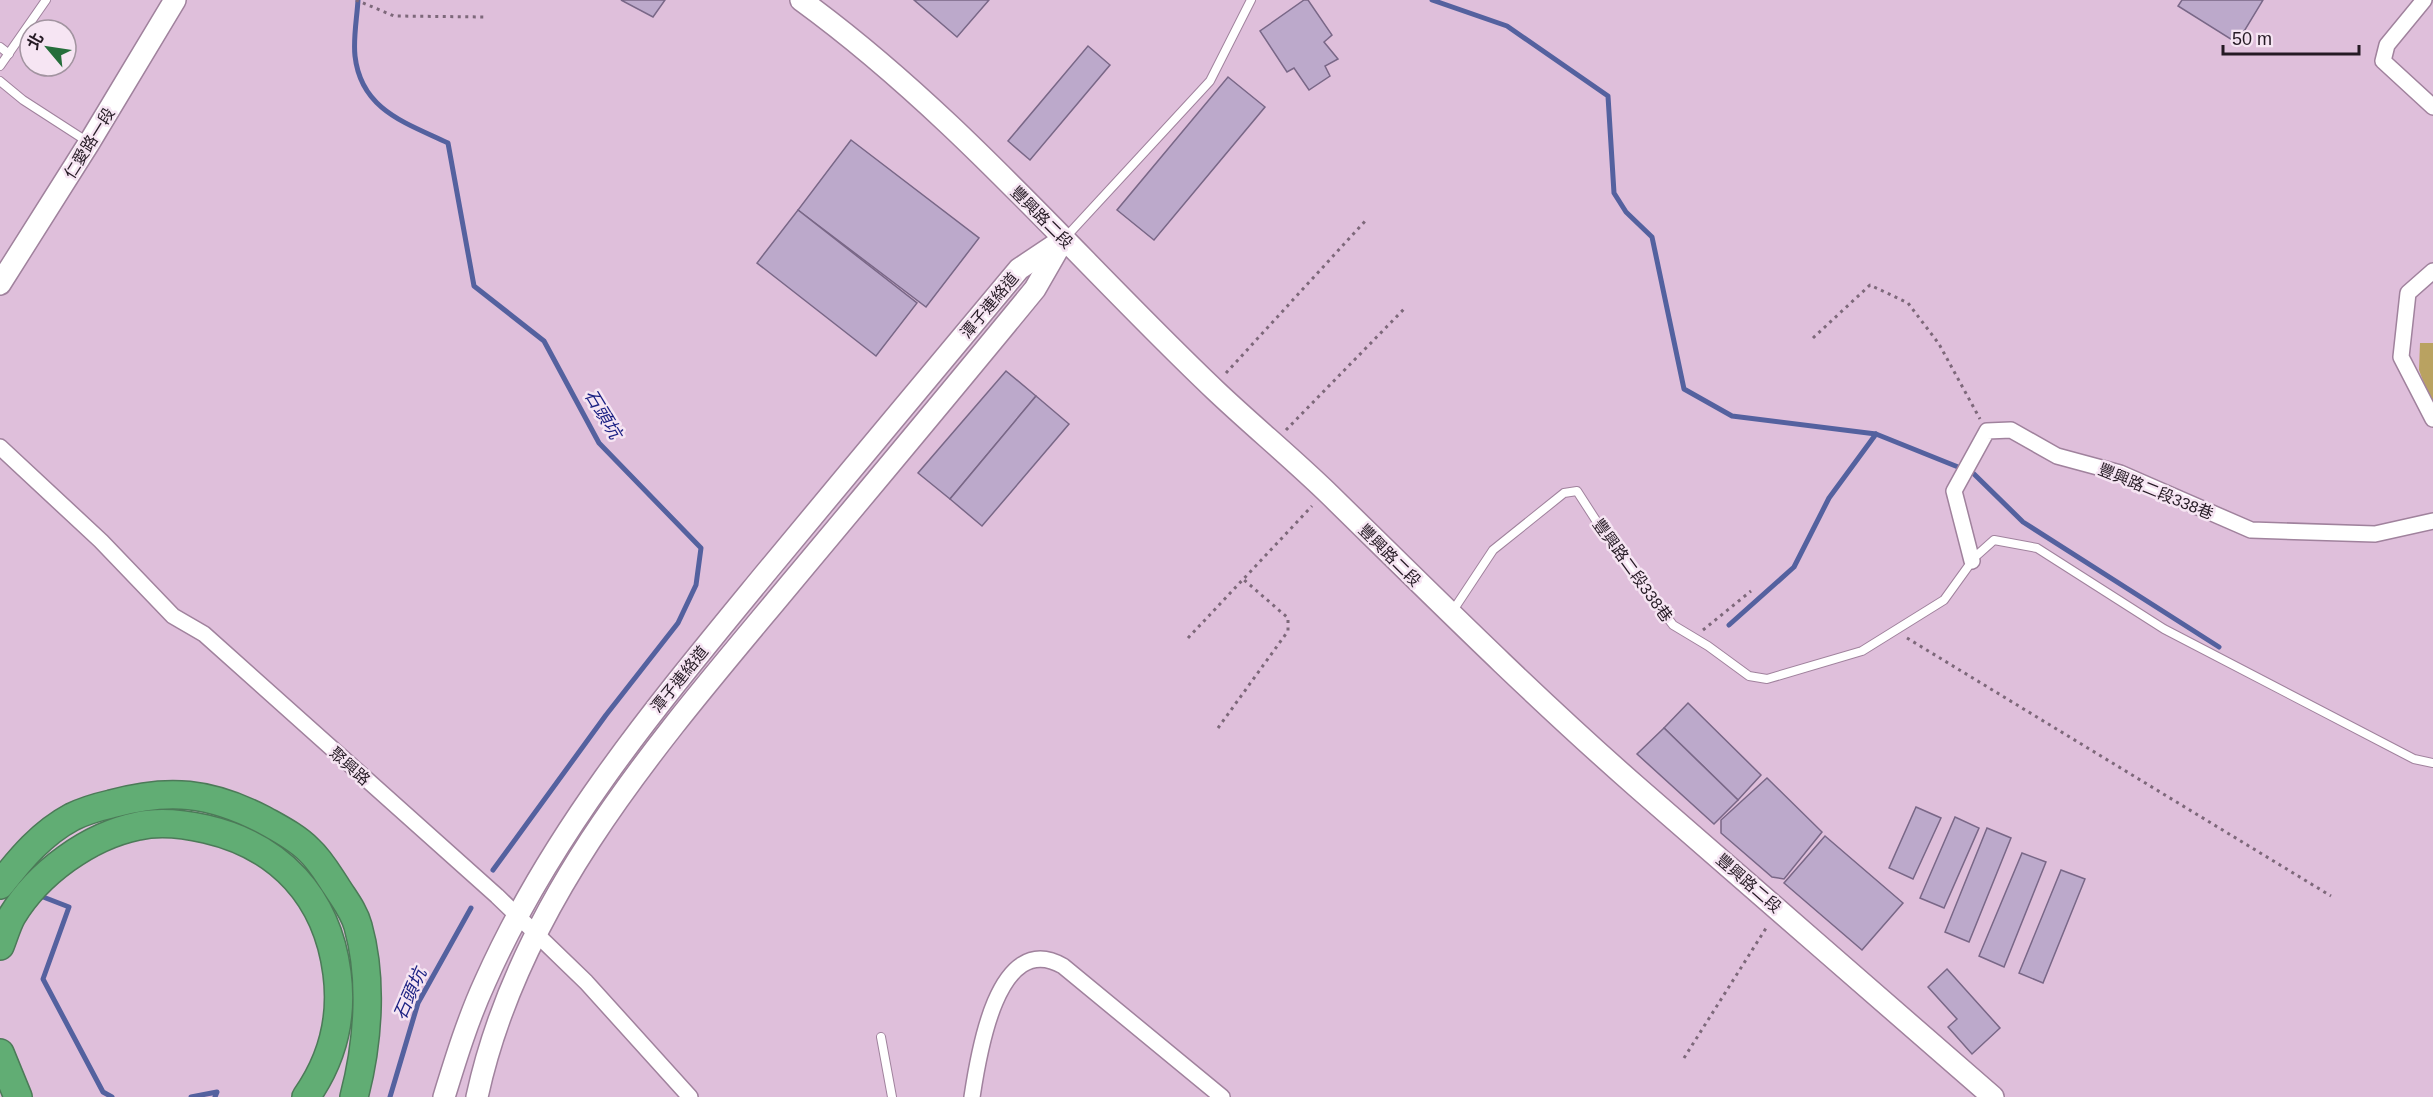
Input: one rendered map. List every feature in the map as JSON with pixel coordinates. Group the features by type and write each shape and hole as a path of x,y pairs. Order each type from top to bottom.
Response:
{"highway":[{"path":"0,885 21,858 50,830 74,816 142,796 167,793 208,797 245,810 288,833 310,850 326,871 350,908 358,926 366,984 367,1012 354,1097"},
{"path":"0,946 11,917 37,882 68,858 100,838 139,826 165,824 190,825 246,841 282,864 305,889 323,922 336,961 340,1004 335,1032 326,1062 306,1097"},
{"path":"0,1053 18,1097"}],"street":[{"name":"仁愛路一段","path":"0,284 89,143 175,0"},
{"name":"豐興路二段","path":"801,0 834,24 916,95 1213,388 1326,491 1450,615 1636,786 1994,1097"},
{"path":"2424,0 2387,45 2383,61 2433,107"},
{"name":"潭子連絡道","path":"444,1097 479,996 517,916 568,828 647,717 1018,269 1064,239"},
{"name":"潭子連絡道","path":"477,1097 502,1010 536,936 571,870 650,755 1035,289 1064,239"},
{"path":"2433,271 2408,293 2401,357 2433,419"},
{"name":"豐興路二段338巷","path":"1987,431 2011,430 2057,456 2120,473 2251,530 2375,534 2433,521"},
{"path":"1972,561 1954,491 1987,431"},
{"name":"聚興路","path":"0,447 102,541 173,616 204,634 450,853 517,916 586,982 690,1097"},
{"path":"972,1097 989,1017 1002,986 1011,973 1023,965 1034,960 1051,958 1222,1097"}],"lane":[{"path":"0,66 46,0"},
{"path":"1064,239 1210,81 1251,0"},
{"path":"0,47 9,54"},
{"path":"0,81 23,100 89,143"},
{"name":"豐興路二段338巷","path":"1450,615 1493,550 1564,493 1577,491 1608,539 1673,625 1749,676 1767,679 1863,651 1944,600 1972,561 1994,540 2037,548 2164,629 2404,754 2433,763"},
{"path":"881,1037 892,1097"}],"path":[{"path":"356,0 394,16 486,17"},
{"path":"1213,388 1366,219"},
{"path":"1813,338 1870,285 1908,303 1940,344 1987,431"},
{"path":"1273,443 1404,309"},
{"path":"1188,638 1326,491"},
{"path":"1218,728 1288,631 1288,618 1243,579"},
{"path":"1693,637 1751,591"},
{"path":"1894,632 2331,896"},
{"path":"1684,1058 1778,907"}],"shaded area":[{"path":"2420,343 2433,343 2433,407 2419,370"}],"building":[{"path":"621,0 665,0 653,17"},
{"path":"914,0 989,0 957,37"},
{"path":"1304,0 1308,0 1332,35 1324,42 1338,59 1325,66 1330,76 1309,90 1294,68 1287,72 1260,31"},
{"path":"2182,0 2263,0 2237,43 2178,6"},
{"path":"1088,46 1110,65 1030,160 1008,141"},
{"path":"1228,77 1265,107 1154,240 1117,210"},
{"path":"851,140 979,238 926,307 798,210"},
{"path":"798,210 917,303 876,356 757,263"},
{"path":"1006,371 1036,396 950,499 918,473"},
{"path":"1036,396 1069,424 982,526 950,499"},
{"path":"1688,703 1761,775 1738,800 1664,728"},
{"path":"1664,728 1738,800 1714,824 1637,754"},
{"path":"1767,778 1822,832 1784,879 1772,877 1721,833 1721,820"},
{"path":"1916,807 1941,818 1913,879 1889,868"},
{"path":"1955,817 1979,828 1944,908 1920,898"},
{"path":"1987,828 2011,838 1969,942 1945,932"},
{"path":"1825,836 1903,903 1862,950 1784,883"},
{"path":"2022,853 2046,862 2004,967 1979,956"},
{"path":"2061,870 2085,879 2043,983 2019,973"},
{"path":"1947,969 2000,1028 1972,1054 1948,1027 1957,1019 1928,987"}],"waterway":[{"name":"石頭坑","path":"358,0 355,56 366,90 388,112 448,143 474,286 544,341 599,443 701,548 696,585 678,623 606,715 493,870"},
{"path":"1432,0 1507,26 1608,96 1614,193 1626,212 1652,237 1684,389 1732,416 1876,434 1973,473 2023,522 2219,647"},
{"path":"1729,625 1794,567 1829,498 1876,434"},
{"path":"38,895 69,907 43,979 103,1092 112,1097"},
{"name":"石頭坑","path":"390,1097 418,1003 471,908"},
{"path":"191,1097 217,1092 215,1097"}]}
